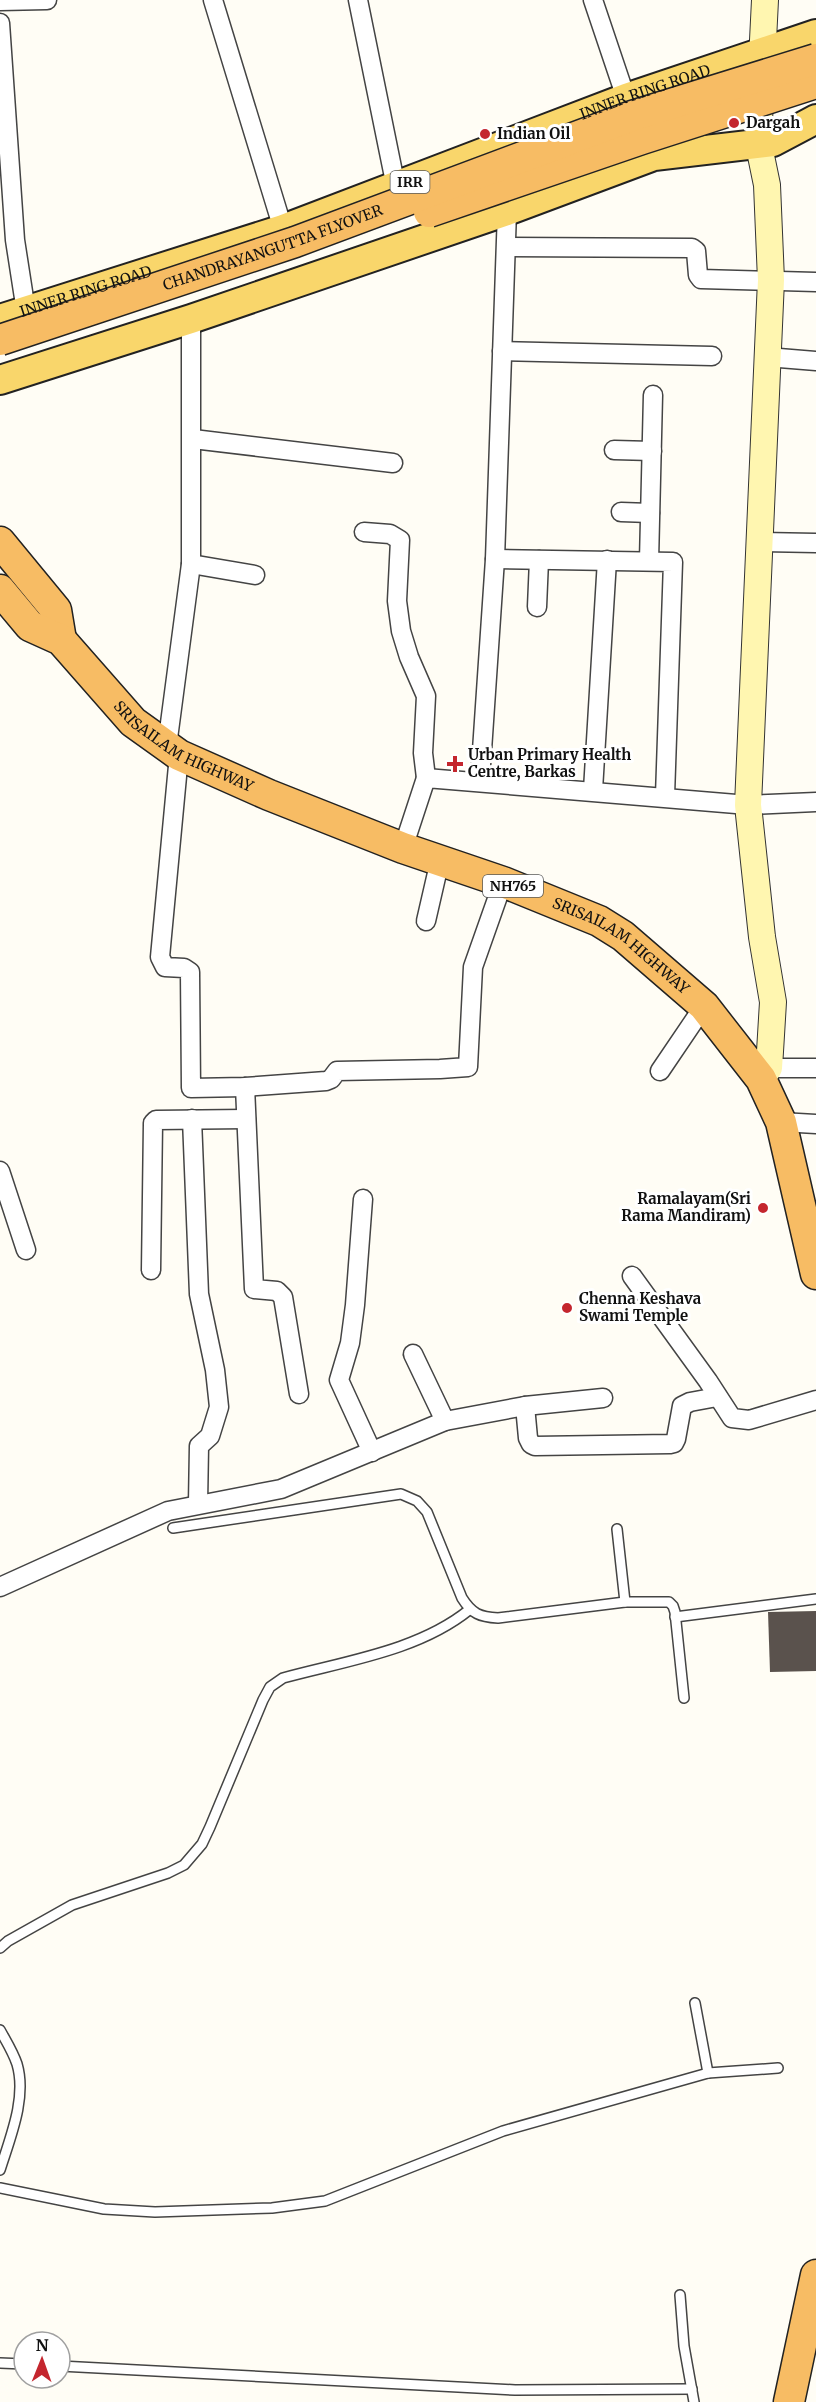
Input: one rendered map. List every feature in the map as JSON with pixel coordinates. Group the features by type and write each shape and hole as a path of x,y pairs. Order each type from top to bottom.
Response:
{"highway":[{"name":"CHANDRAYANGUTTA FLYOVER","path":"0,340 295,242 632,116 816,59"},
{"name":"CHANDRAYANGUTTA FLYOVER","path":"0,360 293,262 556,168 816,83"},
{"path":"0,542 56,610 61,640"},
{"name":"NH765","path":"0,590 30,626 61,640"},
{"name":"SRISAILAM HIGHWAY","path":"61,640 133,722 173,750 269,795 403,848 503,882 599,921 623,936 704,1006 765,1073 781,1122 816,1274"},
{"path":"789,2402 816,2275"}],"main road":[{"path":"765,0 759,109 760,144 767,185 771,280 748,805 762,937 773,1002 765,1073"},
{"name":"INNER RING ROAD","path":"13,315 283,229 626,98 816,34"},
{"path":"0,380 191,319 507,211 654,156 773,142 816,119"}],"street":[{"path":"0,1 47,0"},
{"path":"213,0 283,229"},
{"path":"358,0 396,187"},
{"path":"593,0 626,98"},
{"path":"0,23 15,240 13,315"},
{"path":"480,780 495,559 507,211"},
{"path":"507,247 692,248 696,251 698,274 701,279 816,282"},
{"path":"191,319 193,439 191,564 173,750 160,957 165,967 184,968 190,972 191,1088 326,1081 331,1079 337,1071 440,1070 468,1066 473,967 503,882"},
{"path":"502,351 712,356"},
{"path":"767,357 816,361"},
{"path":"649,561 653,395"},
{"path":"193,439 393,464"},
{"path":"614,450 652,451"},
{"path":"621,512 650,513"},
{"path":"364,532 390,534 400,540 397,601 401,631 409,657 426,696 423,753 426,778 403,848"},
{"path":"758,542 816,543"},
{"path":"495,559 670,561 674,564 665,796"},
{"path":"537,607 538,560"},
{"path":"593,790 607,560"},
{"path":"191,564 255,575"},
{"path":"426,778 480,780 748,805 816,802"},
{"path":"426,921 440,860"},
{"path":"660,1071 704,1006"},
{"path":"765,1073 816,1068"},
{"path":"245,1087 254,1288 277,1291 283,1297 299,1394"},
{"path":"192,1119 199,1294 215,1370 219,1407 210,1436 199,1446 198,1504"},
{"path":"151,1270 153,1123 156,1120 246,1119"},
{"path":"781,1122 816,1124"},
{"path":"0,1171 26,1250"},
{"path":"363,1199 350,1343 339,1380 372,1452"},
{"path":"632,1276 732,1418 742,1420 816,1400"},
{"path":"413,1354 445,1420"},
{"path":"525,1406 528,1438 535,1446 670,1444 675,1442 682,1406 690,1402 717,1397"},
{"path":"0,1587 168,1511 281,1489 445,1420 525,1406 603,1398"}],"lane":[{"path":"173,1528 401,1494 417,1501 427,1512 450,1572 469,1610 480,1617 498,1618 625,1602 669,1602 673,1606 675,1617 684,1698"},
{"path":"617,1529 625,1602"},
{"path":"675,1617 816,1599"},
{"path":"0,1948 8,1941 72,1905 168,1873 184,1865 202,1844 251,1726 270,1687 284,1678 379,1653 426,1635 451,1625 469,1610"},
{"path":"695,2003 708,2073"},
{"path":"0,2030 16,2062 20,2076 16,2113 0,2170"},
{"path":"0,2188 104,2209 155,2212 272,2208 325,2201 503,2131 708,2073 778,2068"},
{"path":"680,2295 684,2346 694,2402"},
{"path":"72,2367 515,2390 692,2389"},
{"path":"514,2402 515,2390"}],"building":[{"path":"816,1611 816,1671 770,1672 768,1612"}],"place":[{"name":"Dargah","path":"734,123"},
{"name":"Indian Oil","path":"485,134"},
{"name":"Urban Primary Health Centre, Barkas","path":"455,764"},
{"name":"Ramalayam(Sri Rama Mandiram)","path":"763,1208"},
{"name":"Chenna Keshava Swami Temple","path":"567,1308"}]}
